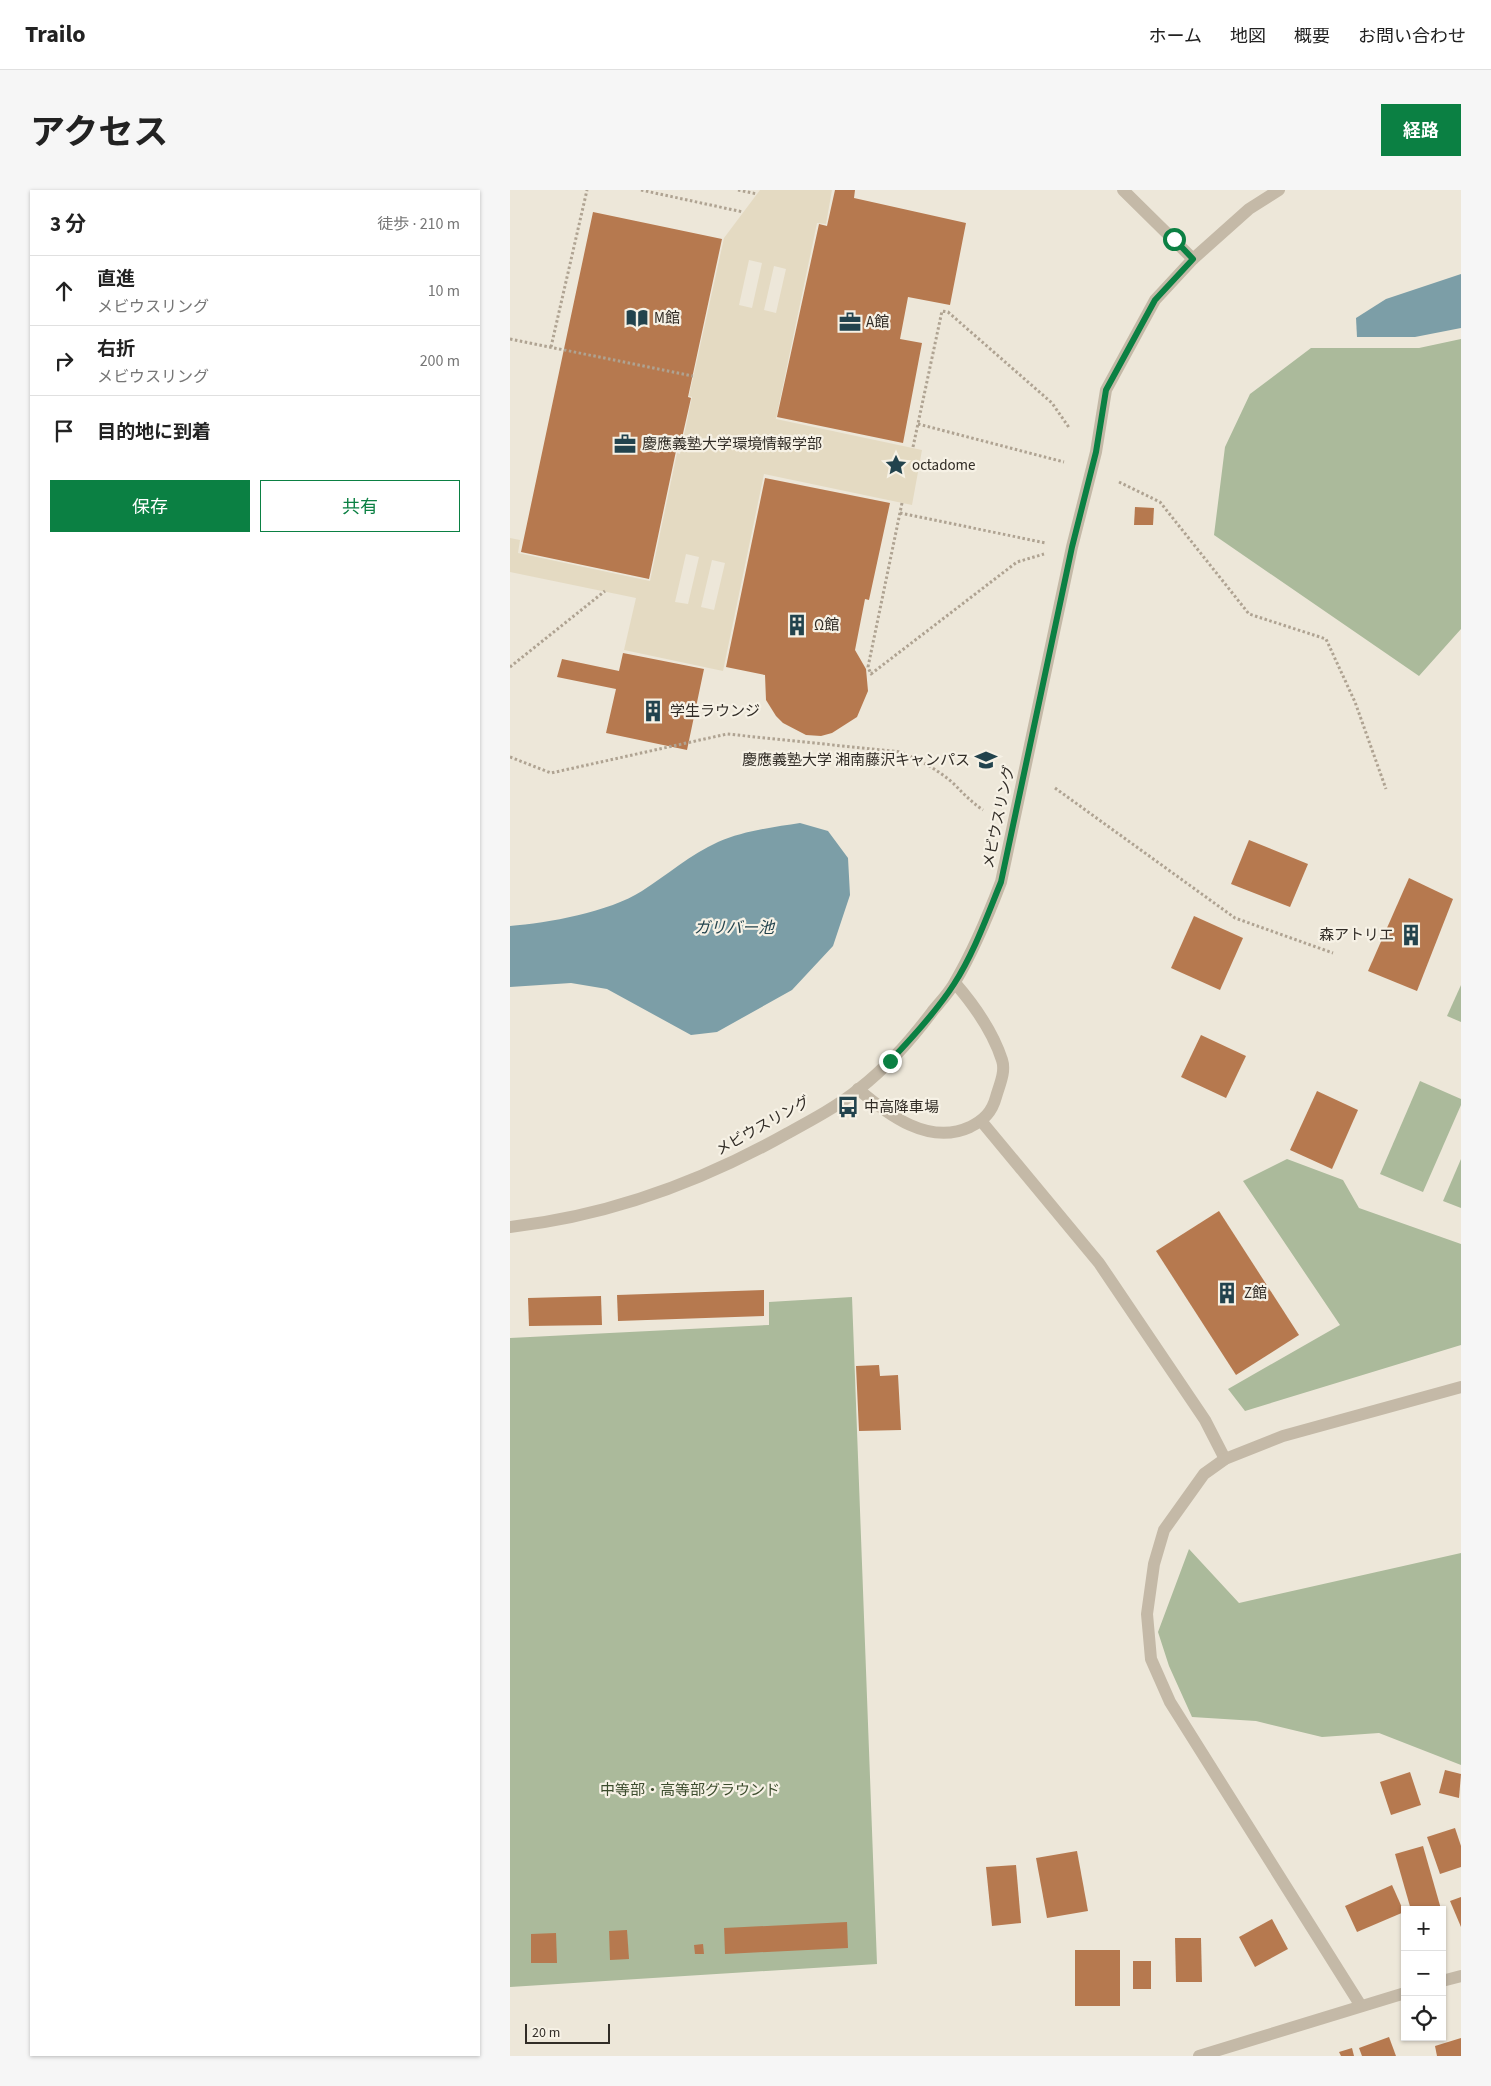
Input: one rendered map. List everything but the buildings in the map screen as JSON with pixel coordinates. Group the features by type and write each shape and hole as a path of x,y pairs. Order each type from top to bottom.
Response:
{"street":[{"path":"1123,190 1193,259"},
{"name":"メビウスリング","path":"510,1227 589,1213 702,1178 753,1153 807,1122 858,1089 890,1061 918,1032 955,983 981,931 1001,882 1072,547 1096,452 1106,390 1155,300 1193,259 1249,209 1280,190"},
{"path":"858,1089 880,1108 923,1131 935,1133 964,1130 982,1122 993,1108 1002,1077 1003,1062 972,1003 955,983"},
{"path":"982,1122 1099,1263 1205,1420 1225,1459"},
{"path":"1361,2006 1170,1702 1151,1659 1147,1614 1154,1564 1164,1530 1204,1474 1225,1459 1283,1436 1461,1387"},
{"path":"1446,1981 1461,1976"},
{"path":"1199,2056 1235,2051 1361,2006 1401,1994"}],"path":[{"path":"551,347 588,190"},
{"path":"641,190 743,212"},
{"path":"738,190 756,194"},
{"path":"913,447 942,311 948,312 1052,403 1070,429"},
{"path":"510,339 693,376"},
{"path":"918,424 1064,462"},
{"path":"1119,482 1160,502 1248,614 1326,639 1355,702 1386,789"},
{"path":"902,503 868,667 871,674 1017,562 1044,554"},
{"path":"900,513 1046,543"},
{"path":"510,667 605,591"},
{"path":"510,757 551,774 727,734 901,752 919,760 954,784 966,798 982,810"},
{"path":"1055,788 1235,918 1333,953"}],"green space":[{"path":"1461,339 1461,629 1419,676 1214,535 1225,447 1250,394 1311,348 1419,348"},
{"path":"1461,985 1461,1022 1447,1016"},
{"path":"1420,1081 1461,1099 1461,1105 1423,1192 1380,1174"},
{"path":"1287,1159 1343,1180 1359,1208 1461,1244 1461,1345 1245,1411 1228,1389 1340,1325 1243,1181"},
{"path":"1461,1159 1461,1208 1443,1201"},
{"name":"中等部・高等部グラウンド","path":"852,1297 877,1964 510,1987 510,1338 769,1325 769,1302"},
{"path":"1189,1549 1239,1603 1461,1553 1461,1765 1379,1733 1322,1737 1256,1721 1192,1717 1169,1666 1158,1632"}],"shaded area":[{"path":"760,190 832,190 826,224 817,223 776,419 922,450 912,505 764,474 723,671 624,650 636,598 510,572 510,538 520,540 518,553 650,581 677,453 680,454 692,397 689,396 724,238","holes":["749,260 762,263 752,308 739,305","774,266 786,269 776,313 764,310","686,554 699,557 688,604 675,602","712,560 725,563 714,610 701,607"]}],"water":[{"path":"1461,274 1461,328 1415,337 1357,337 1356,318 1386,299"},
{"name":"ガリバー池","path":"800,823 828,831 848,858 850,895 833,946 792,990 717,1032 691,1035 607,989 571,983 510,987 510,926 560,919 613,905 642,891 718,842 748,832"}],"place":[{"name":"Μ館","path":"637,318"},
{"name":"A館","path":"850,322"},
{"name":"慶應義塾大学環境情報学部","path":"625,444"},
{"name":"octadome","path":"896,465"},
{"name":"Ω館","path":"797,625"},
{"name":"学生ラウンジ","path":"653,711"},
{"name":"慶應義塾大学 湘南藤沢キャンパス","path":"986,760"},
{"name":"森アトリエ","path":"1411,935"},
{"name":"中高降車場","path":"848,1107"},
{"name":"Ζ館","path":"1227,1293"}],"route":[{"path":"890,1061 918,1032 955,983 981,931 1001,882 1012,838 1072,547 1078,530 1090,469 1096,452 1106,390 1155,300 1193,259 1174,239"}]}
